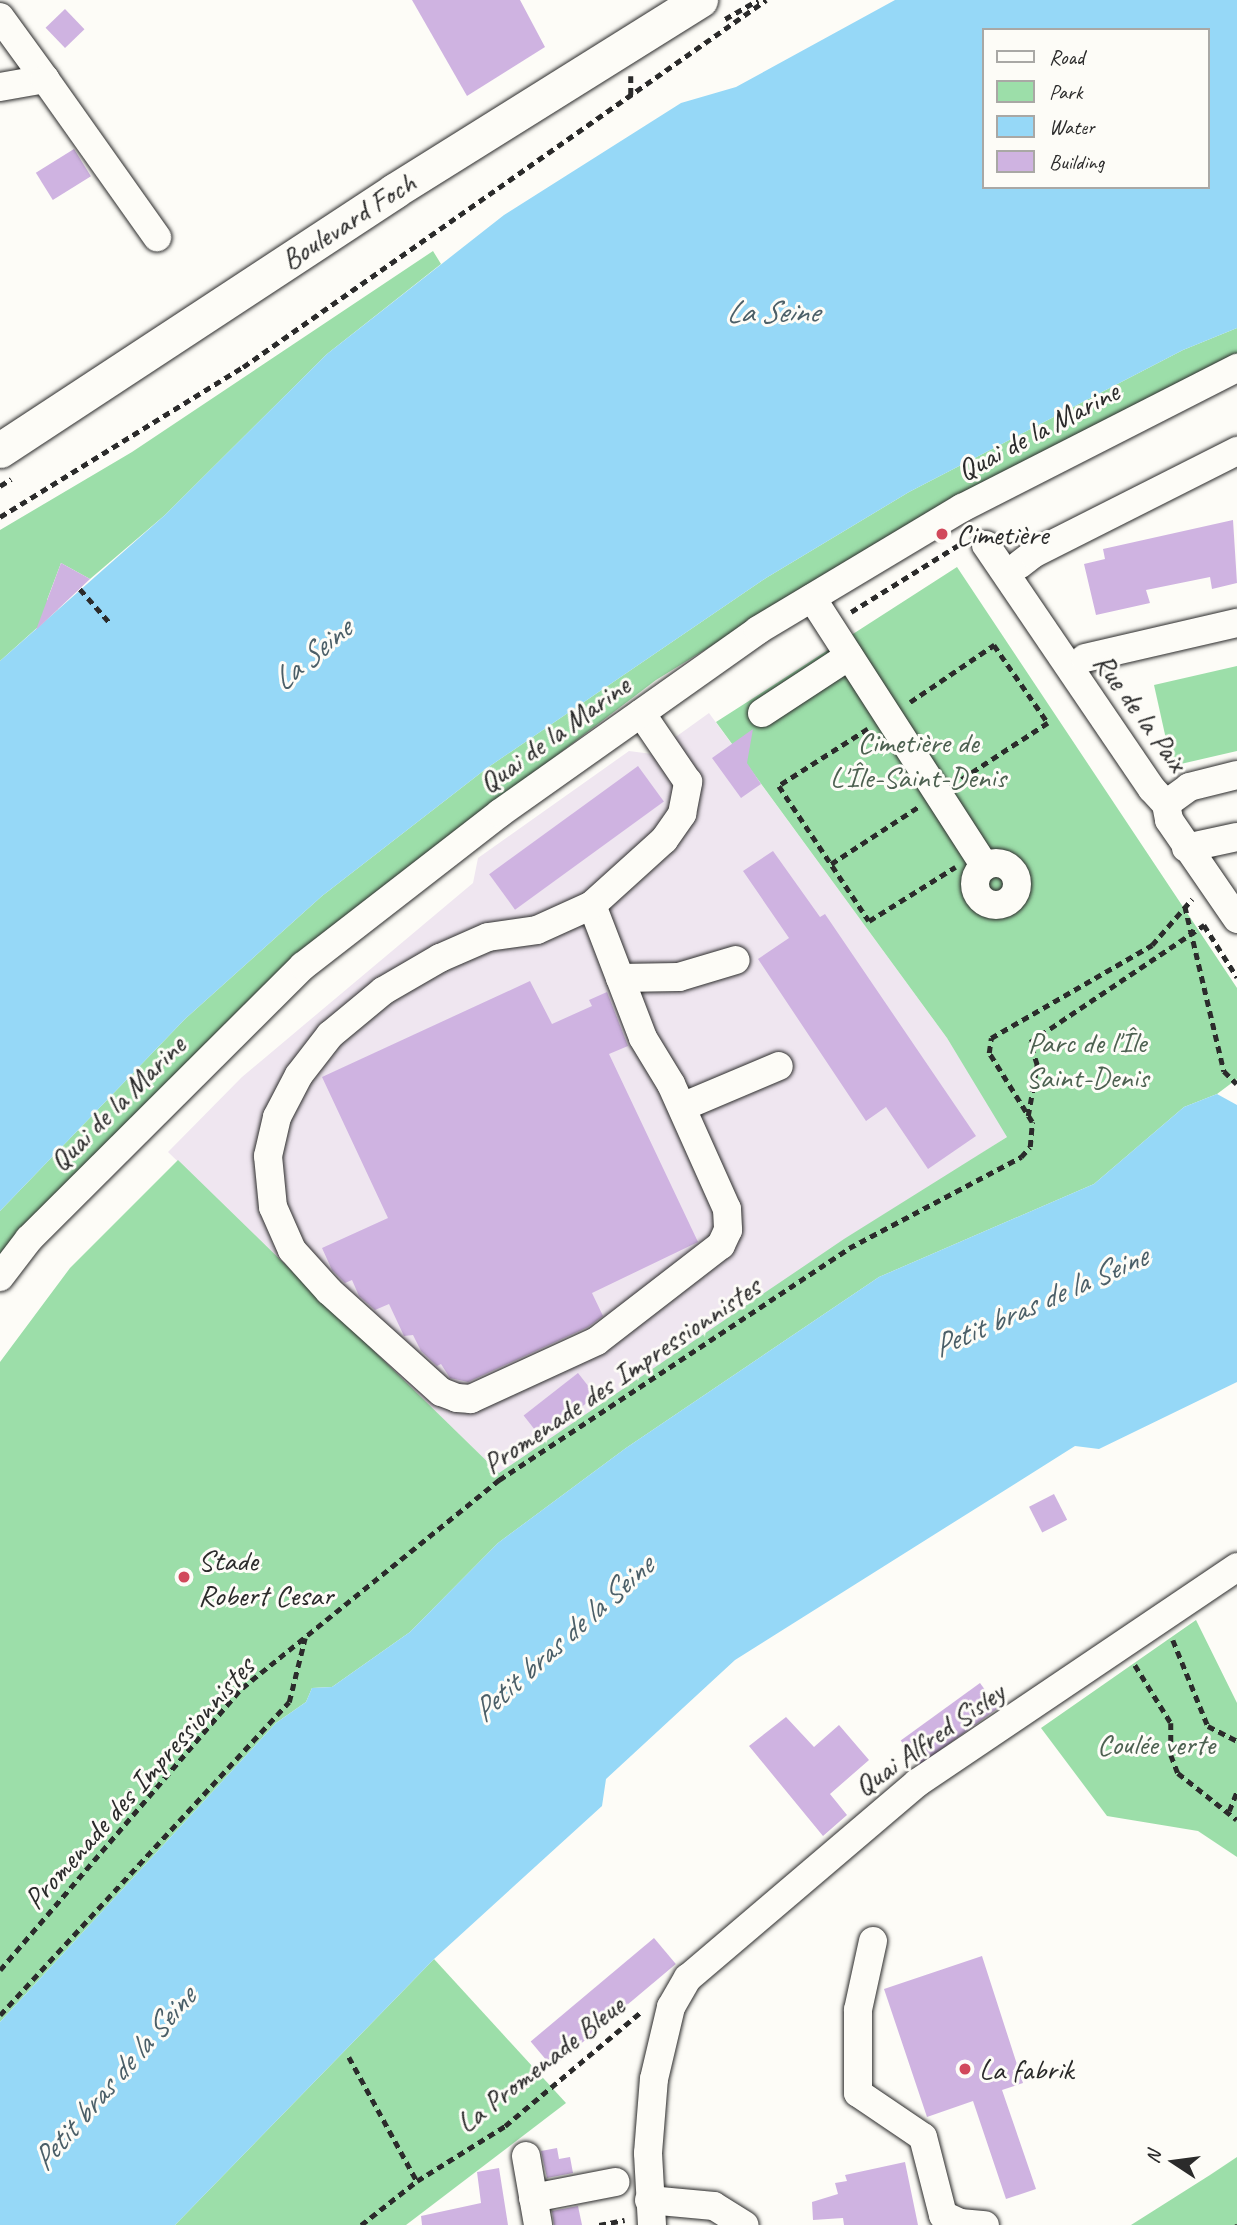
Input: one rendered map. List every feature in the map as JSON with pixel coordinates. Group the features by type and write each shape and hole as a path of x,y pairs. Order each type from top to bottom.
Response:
{"main road":[{"name":"Boulevard Foch","path":"0,450 394,191 700,0"}],"street":[{"path":"0,17 157,237"},
{"path":"0,87 44,79"},
{"name":"Quai de la Marine","path":"0,1277 29,1239 303,966 500,813 811,598 962,508 1237,368"},
{"path":"1020,565 1033,554 1237,451"},
{"name":"Rue de la Paix","path":"962,508 1152,789 1166,804 1169,820 1186,848 1237,919"},
{"path":"811,598 985,866"},
{"path":"1084,658 1237,623"},
{"path":"762,713 849,656"},
{"path":"592,905 643,1038 682,1107 727,1209 728,1230 721,1245 597,1341 471,1399 441,1392 329,1291 292,1250 273,1207 268,1156 277,1117 299,1076 330,1035 383,991 440,958 488,937 537,930 592,905 664,840 687,797 681,767 641,713"},
{"path":"1166,804 1189,787 1237,775"},
{"path":"1186,848 1237,836"},
{"path":"620,978 679,977 736,960"},
{"path":"682,1107 779,1066"},
{"name":"Quai Alfred Sisley","path":"679,1991 701,1965 917,1783 1165,1620 1237,1567"},
{"path":"873,1941 858,2010 858,2093 923,2137 943,2215 960,2223 985,2225"},
{"path":"679,1991 654,2079 643,2215 714,2206 744,2225"},
{"path":"526,2156 536,2211 615,2182"}],"path":[{"path":"0,517 243,367 766,0"},
{"path":"829,625 982,539"},
{"path":"79,589 110,623"},
{"path":"1028,1116 989,1053 991,1038 1152,945 1185,905 1213,885"},
{"path":"1185,905 1224,1071 1237,1084"},
{"path":"1192,933 1204,925 1237,977"},
{"name":"Promenade des Impressionnistes","path":"0,1970 242,1689 499,1480 849,1248 1021,1157 1033,1133 1028,1116 1037,1065 1029,1051 1030,1042 1192,933"},
{"path":"1165,1620 1208,1726 1237,1741"},
{"path":"0,2015 289,1702 305,1637"},
{"path":"1124,1647 1171,1723 1171,1755 1178,1773 1237,1820"},
{"path":"1228,1811 1237,1791"},
{"name":"La Promenade Bleue","path":"361,2225 417,2181 505,2126 664,1993 679,1991"},
{"path":"349,2057 417,2181"},
{"path":"599,2225 643,2215"}],"shaded area":[{"path":"709,713 947,1038 1008,1136 499,1473 168,1152 242,1077 473,883 478,858 629,751 652,754"}],"green space":[{"path":"433,251 441,264 327,354 165,515 90,579 61,563 47,600 58,609 0,661 0,530 132,452"},
{"path":"1237,328 1237,358 807,587 656,680 486,809 0,1261 0,1211 185,1019 322,896 487,768 766,578 909,492 1183,350"},
{"path":"957,567 1237,988 1237,1079 1217,1094 1184,1107 1094,1184 879,1277 626,1448 498,1543 410,1632 332,1687 312,1688 306,1702 276,1723 0,2022 0,1362 70,1268 178,1160 499,1473 844,1239 1007,1137 947,1038 716,722"},
{"path":"1237,666 1237,751 1172,766 1154,685"},
{"name":"Coulée verte","path":"1196,1620 1237,1703 1237,1857 1198,1831 1107,1816 1041,1728"},
{"path":"434,1959 566,2103 406,2225 175,2225"},
{"path":"1237,2157 1237,2225 1131,2225 1210,2175"}],"water":[{"name":"La Seine","path":"895,0 1237,0 1237,328 1183,350 909,492 766,578 487,768 322,896 185,1019 0,1211 0,661 165,515 327,354 504,215 681,103 736,87"},
{"name":"Petit bras de la Seine","path":"1217,1094 1237,1105 1237,1382 1099,1449 1075,1446 735,1660 606,1779 602,1806 434,1959 175,2225 0,2225 0,2022 276,1723 306,1702 312,1688 332,1687 410,1632 498,1543 626,1448 879,1277 1094,1184 1184,1107"}],"building":[{"path":"412,0 520,0 545,47 467,96"},
{"path":"65,9 84,29 65,48 46,28"},
{"path":"74,149 91,176 53,200 36,173"},
{"path":"1233,520 1237,583 1212,589 1210,577 1146,590 1150,603 1096,615 1084,564 1105,559 1103,549"},
{"path":"61,563 90,579 36,630"},
{"path":"753,729 747,763 761,784 741,798 712,758"},
{"path":"638,766 664,802 515,910 489,874"},
{"path":"773,851 820,917 825,914 976,1136 928,1169 886,1107 866,1121 758,959 789,938 743,871"},
{"path":"530,981 552,1024 592,1006 589,1000 607,992 628,1046 609,1054 698,1242 592,1293 603,1316 588,1327 468,1382 450,1378 441,1364 437,1366 421,1351 413,1335 404,1336 389,1304 375,1310 359,1296 352,1280 345,1283 332,1270 322,1248 388,1218 322,1077"},
{"path":"578,1373 596,1396 541,1438 524,1415"},
{"path":"1054,1494 1067,1520 1042,1533 1029,1507"},
{"path":"980,1683 998,1708 919,1766 901,1741"},
{"path":"786,1717 814,1747 839,1725 869,1760 830,1794 847,1815 823,1836 749,1746"},
{"path":"654,1938 676,1964 553,2068 531,2041"},
{"name":"La fabrik","path":"982,1956 1023,2083 1002,2090 1036,2189 1006,2199 973,2101 927,2117 884,1989"},
{"path":"557,2148 559,2159 570,2157 573,2173 547,2178 541,2151"},
{"path":"905,2162 918,2225 844,2225 843,2218 813,2220 812,2202 838,2194 835,2183 847,2181 845,2175"},
{"path":"499,2168 508,2225 422,2225 421,2216 481,2203 477,2172"},
{"path":"578,2206 582,2225 554,2225 552,2211"}],"place":[{"name":"Cimetière","path":"942,534"},
{"name":"Stade Robert Cesar","path":"184,1577"},
{"name":"La fabrik","path":"965,2069"}],"park label":[{"name":"Cimetière de L'Île-Saint-Denis","path":"918,759"},
{"name":"Parc de l'Île Saint-Denis","path":"1087,1059"}]}
